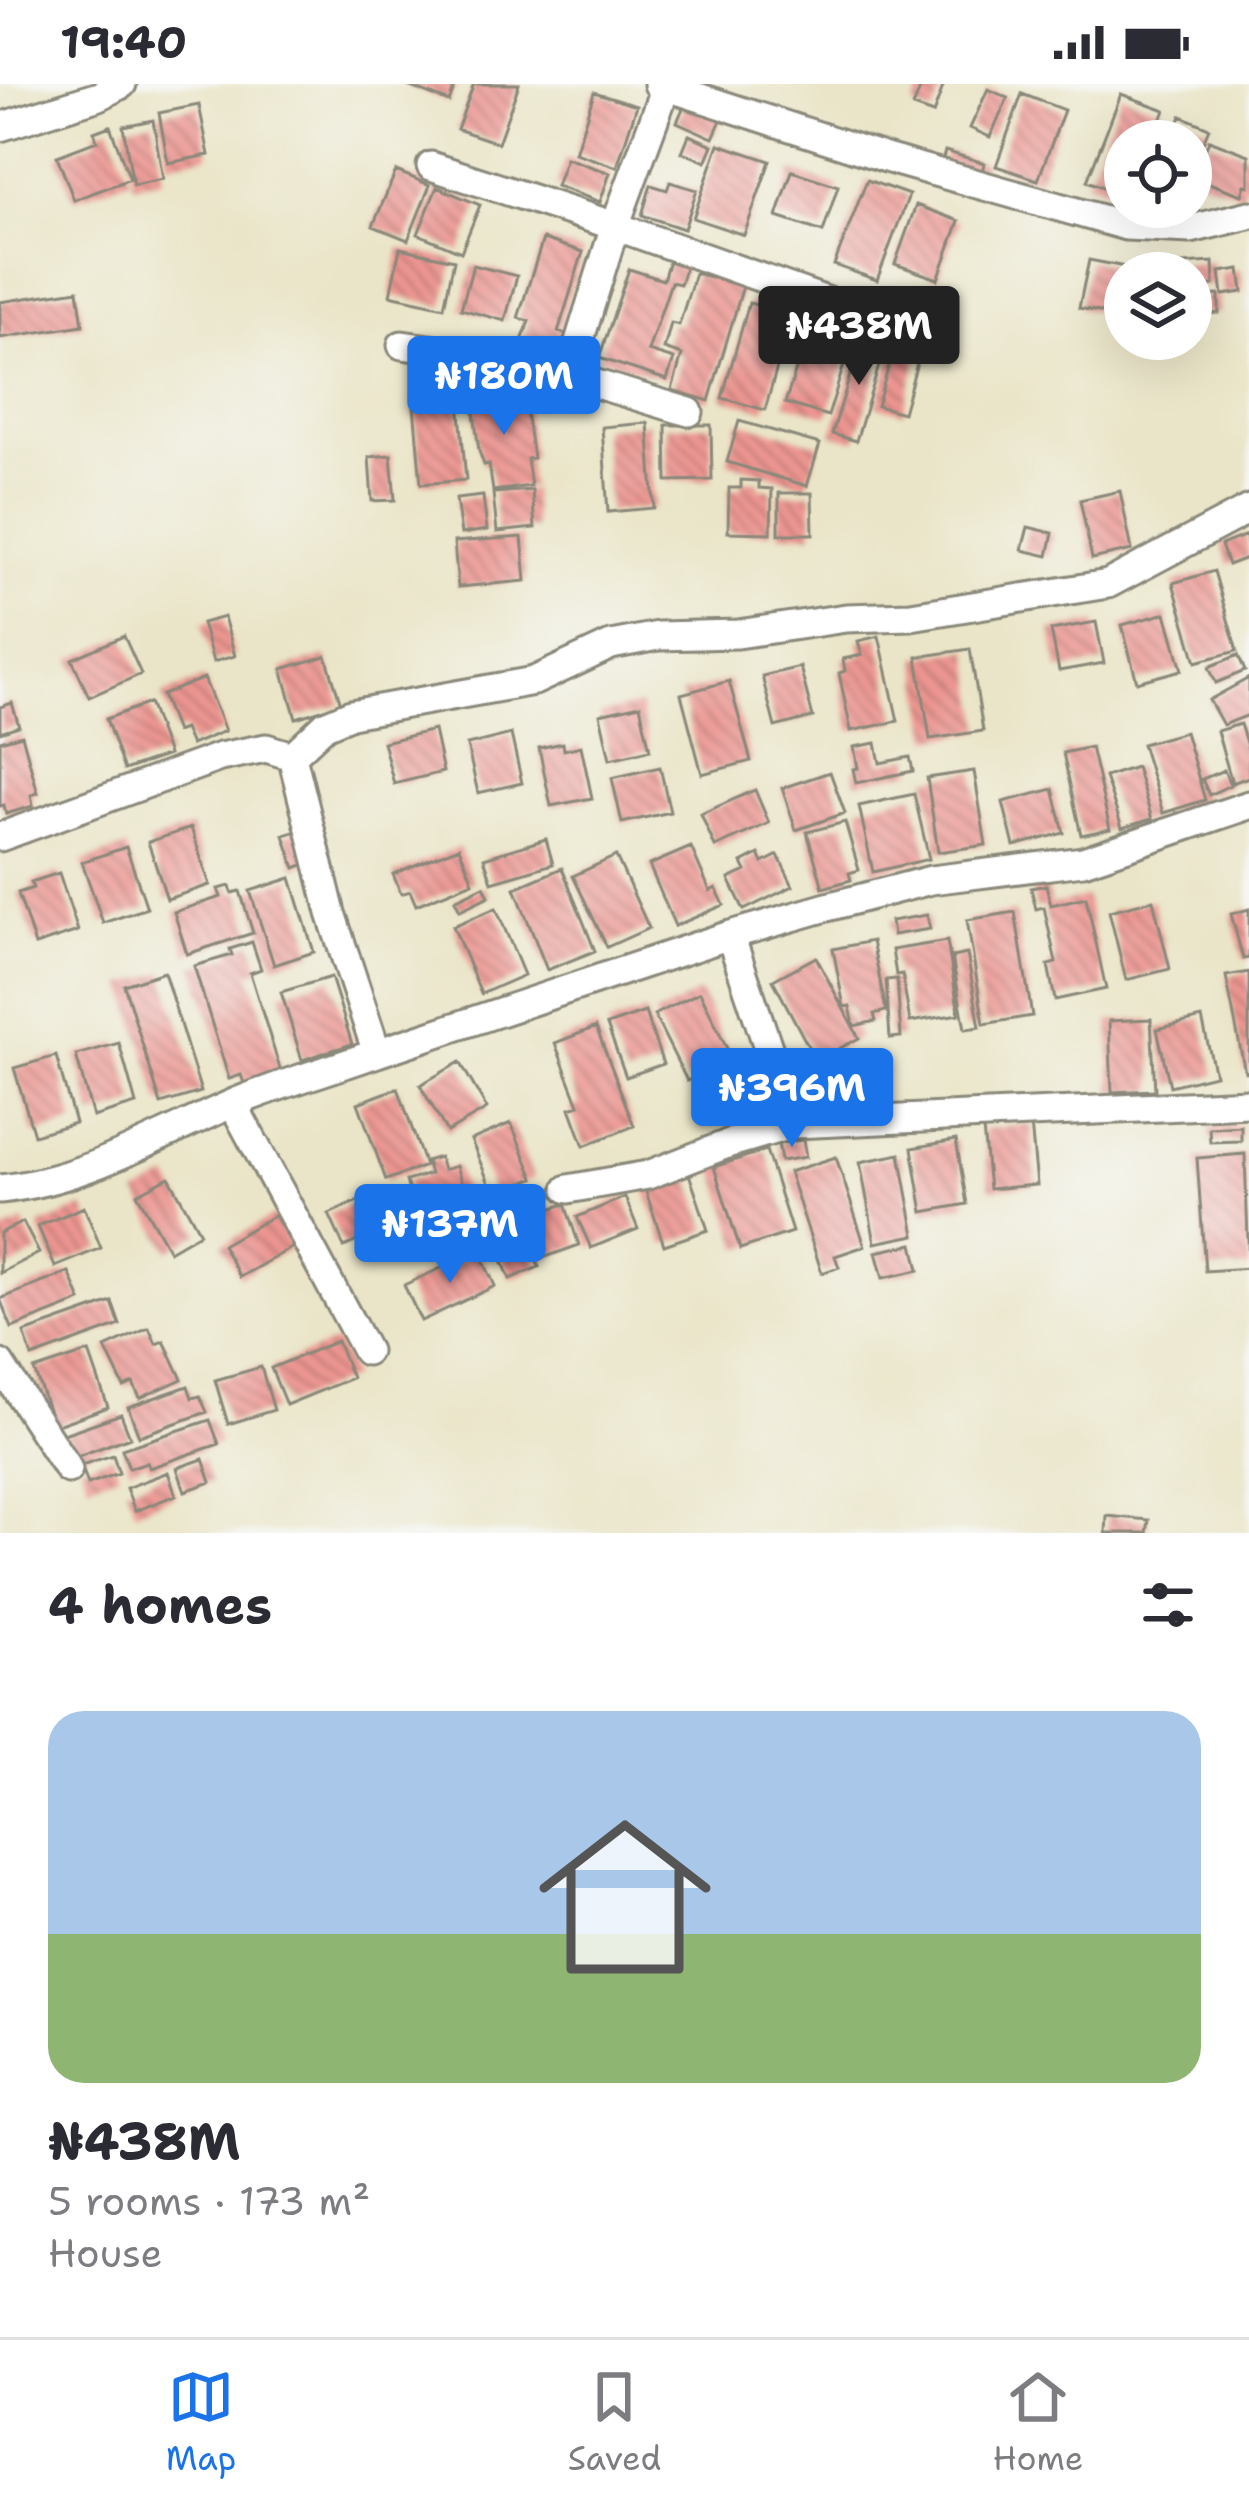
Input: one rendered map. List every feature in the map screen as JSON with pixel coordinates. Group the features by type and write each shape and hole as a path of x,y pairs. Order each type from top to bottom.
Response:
{"street":[{"path":"0,127 100,96 122,84"},
{"path":"569,374 664,85 934,173 1126,226 1191,229 1249,215"},
{"path":"431,166 911,331"},
{"path":"402,344 569,374 689,412"},
{"path":"292,756 325,725 351,714 535,681 611,645 658,636 738,634 846,617 971,609 1108,584 1249,509"},
{"path":"0,837 220,758 266,748 292,756"},
{"path":"292,756 331,913 377,1053"},
{"path":"0,1190 26,1187 104,1162 233,1103 730,935 931,880 1083,861 1249,806"},
{"path":"730,935 794,1124"},
{"path":"233,1103 366,1351"},
{"path":"568,1189 648,1175 794,1124 1249,1103"},
{"path":"0,1364 68,1469"}],"building":[{"path":"403,84 456,84 449,102"},
{"path":"474,84 519,84 498,143 457,129"},
{"path":"922,84 944,84 933,114 913,107"},
{"path":"988,89 1008,98 990,137 970,128"},
{"path":"594,92 637,105 617,167 575,153"},
{"path":"1022,94 1064,110 1038,180 996,166"},
{"path":"1121,94 1165,110 1161,120 1111,120"},
{"path":"685,104 721,120 713,138 677,122"},
{"path":"199,105 209,155 168,163 159,113"},
{"path":"153,120 163,179 133,185 123,126"},
{"path":"110,126 130,179 74,200 57,156 97,141 94,132"},
{"path":"689,135 713,145 706,162 682,152"},
{"path":"1104,138 1104,187 1087,181"},
{"path":"1212,141 1249,155 1249,186 1245,185 1242,195 1212,184"},
{"path":"719,144 770,161 744,235 693,218"},
{"path":"945,151 984,163 982,173 942,162"},
{"path":"566,158 610,173 600,202 556,186"},
{"path":"396,171 430,185 408,240 373,226"},
{"path":"792,171 838,186 823,232 777,217"},
{"path":"867,180 909,195 877,280 834,265"},
{"path":"670,182 697,190 684,229 642,215 651,185 667,190"},
{"path":"437,187 480,205 461,252 418,234"},
{"path":"916,205 959,221 938,279 895,264"},
{"path":"543,239 583,252 558,332 571,335 565,354 522,341 529,321 518,318"},
{"path":"400,248 454,260 444,307 390,295"},
{"path":"669,260 686,266 680,284 671,282 648,351 674,359 667,380 599,358 629,269 663,280"},
{"path":"1089,260 1104,263 1104,313 1079,308"},
{"path":"473,265 517,276 505,321 461,309"},
{"path":"1240,269 1243,292 1223,295 1220,272"},
{"path":"695,273 743,286 709,401 672,390 682,355 664,349 671,323 679,325"},
{"path":"78,290 83,325 0,338 0,302"},
{"path":"1212,295 1219,295 1219,313 1212,314"},
{"path":"749,303 792,314 765,410 722,398"},
{"path":"810,326 852,339 828,416 785,403"},
{"path":"862,336 886,343 856,441 832,434"},
{"path":"895,345 920,352 903,413 877,406"},
{"path":"458,390 466,480 421,484 413,394"},
{"path":"523,390 533,458 527,459 531,486 493,491 489,464 484,465 479,451 472,397"},
{"path":"739,421 820,444 807,486 727,462"},
{"path":"648,423 654,508 608,512 602,427"},
{"path":"666,425 711,425 712,480 667,481"},
{"path":"391,455 395,500 372,501 369,457"},
{"path":"741,480 759,481 759,488 772,489 771,533 728,532 729,488 741,488"},
{"path":"532,490 535,528 497,532 493,493"},
{"path":"1120,491 1132,550 1092,559 1080,500"},
{"path":"779,493 812,493 813,534 779,534"},
{"path":"483,496 487,530 461,534 456,499"},
{"path":"1028,527 1053,533 1048,556 1022,550"},
{"path":"1246,535 1249,557 1228,565 1221,545"},
{"path":"522,537 526,581 458,587 454,542"},
{"path":"1214,571 1237,651 1196,662 1173,583"},
{"path":"1166,613 1182,670 1137,682 1122,625"},
{"path":"224,617 235,656 213,662 202,623"},
{"path":"1096,622 1104,663 1059,671 1051,630"},
{"path":"124,636 141,674 89,697 72,659"},
{"path":"879,636 898,721 851,731 839,673 845,671 843,659 862,655 858,641"},
{"path":"970,649 983,731 930,739 917,657"},
{"path":"1238,655 1245,671 1216,683 1209,667"},
{"path":"326,656 341,704 296,718 282,669"},
{"path":"800,667 813,717 775,727 762,676"},
{"path":"204,678 225,731 191,745 184,729 176,732 162,695"},
{"path":"1249,678 1249,715 1223,725 1209,700"},
{"path":"729,681 751,761 702,774 681,694"},
{"path":"12,703 19,726 0,732 0,707"},
{"path":"149,703 168,755 124,770 106,719"},
{"path":"640,705 650,750 610,759 600,714"},
{"path":"1240,724 1249,752 1249,777 1232,783 1217,731"},
{"path":"434,730 443,772 394,784 383,742"},
{"path":"1185,732 1205,800 1163,813 1142,744"},
{"path":"511,734 522,783 478,793 467,745"},
{"path":"22,735 38,793 31,795 33,806 6,814 4,805 0,806 0,741"},
{"path":"563,743 564,750 581,746 592,798 551,806 539,748"},
{"path":"876,743 880,763 910,757 913,771 856,783 854,747"},
{"path":"1091,747 1110,829 1081,835 1063,753"},
{"path":"660,767 670,812 622,823 612,778"},
{"path":"1136,767 1152,819 1122,828 1105,777"},
{"path":"1224,770 1230,785 1209,795 1202,779"},
{"path":"974,771 986,845 938,852 927,778"},
{"path":"830,772 845,813 796,830 782,788"},
{"path":"1053,789 1064,833 1014,846 1003,802"},
{"path":"755,790 769,823 715,847 701,814"},
{"path":"914,794 929,859 873,872 859,806"},
{"path":"845,822 859,870 849,873 851,880 823,888 807,832"},
{"path":"191,828 210,885 167,899 148,842"},
{"path":"297,831 308,863 295,868 284,835"},
{"path":"546,839 553,864 492,882 484,858"},
{"path":"126,847 147,908 103,923 82,862"},
{"path":"459,847 473,882 416,905 410,891 401,894 393,874"},
{"path":"691,847 710,891 716,888 724,905 675,926 649,865"},
{"path":"759,854 763,863 778,855 793,886 744,910 729,879 746,871 742,863"},
{"path":"616,856 649,928 607,947 573,876"},
{"path":"562,868 595,951 547,970 515,888"},
{"path":"59,873 78,931 35,945 18,893 33,888 31,882"},
{"path":"291,878 314,952 274,965 250,891"},
{"path":"1046,885 1051,905 1086,897 1106,989 1055,1000 1048,965 1056,963 1044,907 1036,909 1031,888"},
{"path":"230,886 232,893 240,891 253,933 187,954 174,912 221,897 218,889"},
{"path":"484,886 489,896 460,910 455,900"},
{"path":"1153,900 1170,969 1126,980 1109,911"},
{"path":"496,908 524,975 481,994 453,926"},
{"path":"1249,909 1249,958 1243,959 1231,914"},
{"path":"1015,912 1032,1016 984,1024 967,920"},
{"path":"927,915 930,929 893,935 891,921"},
{"path":"872,941 886,1011 874,1014 876,1021 854,1026 850,1006 844,1007 833,949"},
{"path":"947,941 959,1014 910,1022 902,974 896,975 892,950"},
{"path":"252,942 261,969 250,973 281,1072 244,1083 241,1075 229,1079 194,966 232,955 230,949"},
{"path":"967,954 980,1027 965,1029 952,957"},
{"path":"816,957 859,1038 816,1061 773,980"},
{"path":"164,972 201,1092 161,1104 124,985"},
{"path":"1249,972 1249,1071 1245,1072 1226,976"},
{"path":"331,977 352,1044 302,1060 281,992"},
{"path":"897,979 901,1037 890,1038 886,980"},
{"path":"700,992 732,1059 687,1081 654,1015"},
{"path":"645,1012 663,1064 626,1077 607,1025"},
{"path":"1202,1018 1215,1075 1170,1086 1157,1029"},
{"path":"1151,1019 1155,1090 1112,1092 1109,1021"},
{"path":"596,1027 634,1126 584,1146 570,1108 579,1105 555,1043"},
{"path":"119,1043 136,1104 93,1117 76,1055"},
{"path":"56,1056 75,1123 34,1135 14,1068"},
{"path":"460,1062 487,1109 447,1132 420,1085"},
{"path":"398,1088 425,1166 386,1180 358,1103"},
{"path":"511,1123 534,1178 494,1195 471,1140"},
{"path":"1031,1124 1037,1185 989,1189 983,1129"},
{"path":"1241,1126 1241,1141 1210,1142 1209,1128"},
{"path":"803,1140 806,1157 781,1161 778,1143"},
{"path":"956,1140 967,1204 923,1212 912,1148"},
{"path":"766,1150 792,1232 740,1249 714,1167"},
{"path":"900,1154 915,1235 875,1243 860,1162"},
{"path":"1245,1154 1249,1268 1205,1271 1197,1158"},
{"path":"439,1157 443,1170 456,1166 468,1203 406,1223 398,1198 410,1195 406,1181 430,1174 426,1161"},
{"path":"836,1157 865,1246 835,1256 839,1267 822,1273 789,1172"},
{"path":"689,1174 708,1230 664,1245 645,1189"},
{"path":"169,1177 200,1233 169,1251 137,1194"},
{"path":"383,1190 398,1222 344,1247 329,1214"},
{"path":"625,1197 638,1229 591,1248 577,1217"},
{"path":"565,1204 579,1245 543,1258 529,1216"},
{"path":"84,1207 101,1248 55,1267 38,1226"},
{"path":"275,1215 293,1247 240,1277 222,1245"},
{"path":"518,1217 539,1267 510,1279 489,1229"},
{"path":"23,1222 39,1253 0,1273 0,1233"},
{"path":"913,1244 919,1270 883,1278 876,1252"},
{"path":"479,1251 495,1286 421,1321 404,1285"},
{"path":"69,1272 81,1301 12,1328 0,1299"},
{"path":"112,1302 120,1325 32,1357 24,1333"},
{"path":"149,1328 156,1344 164,1341 182,1379 140,1398 133,1383 124,1387 105,1348"},
{"path":"337,1341 352,1378 286,1405 271,1368"},
{"path":"89,1352 108,1407 54,1426 34,1370"},
{"path":"261,1367 274,1410 228,1424 215,1380"},
{"path":"188,1386 192,1398 200,1396 207,1412 139,1436 128,1407"},
{"path":"121,1414 130,1437 67,1460 58,1436"},
{"path":"210,1420 219,1444 149,1468 147,1462 129,1468 122,1449"},
{"path":"113,1455 119,1473 88,1484 81,1465"},
{"path":"203,1459 211,1482 185,1491 177,1468"},
{"path":"168,1472 176,1495 135,1511 126,1488"},
{"path":"1107,1516 1149,1520 1147,1533 1106,1533"}]}
